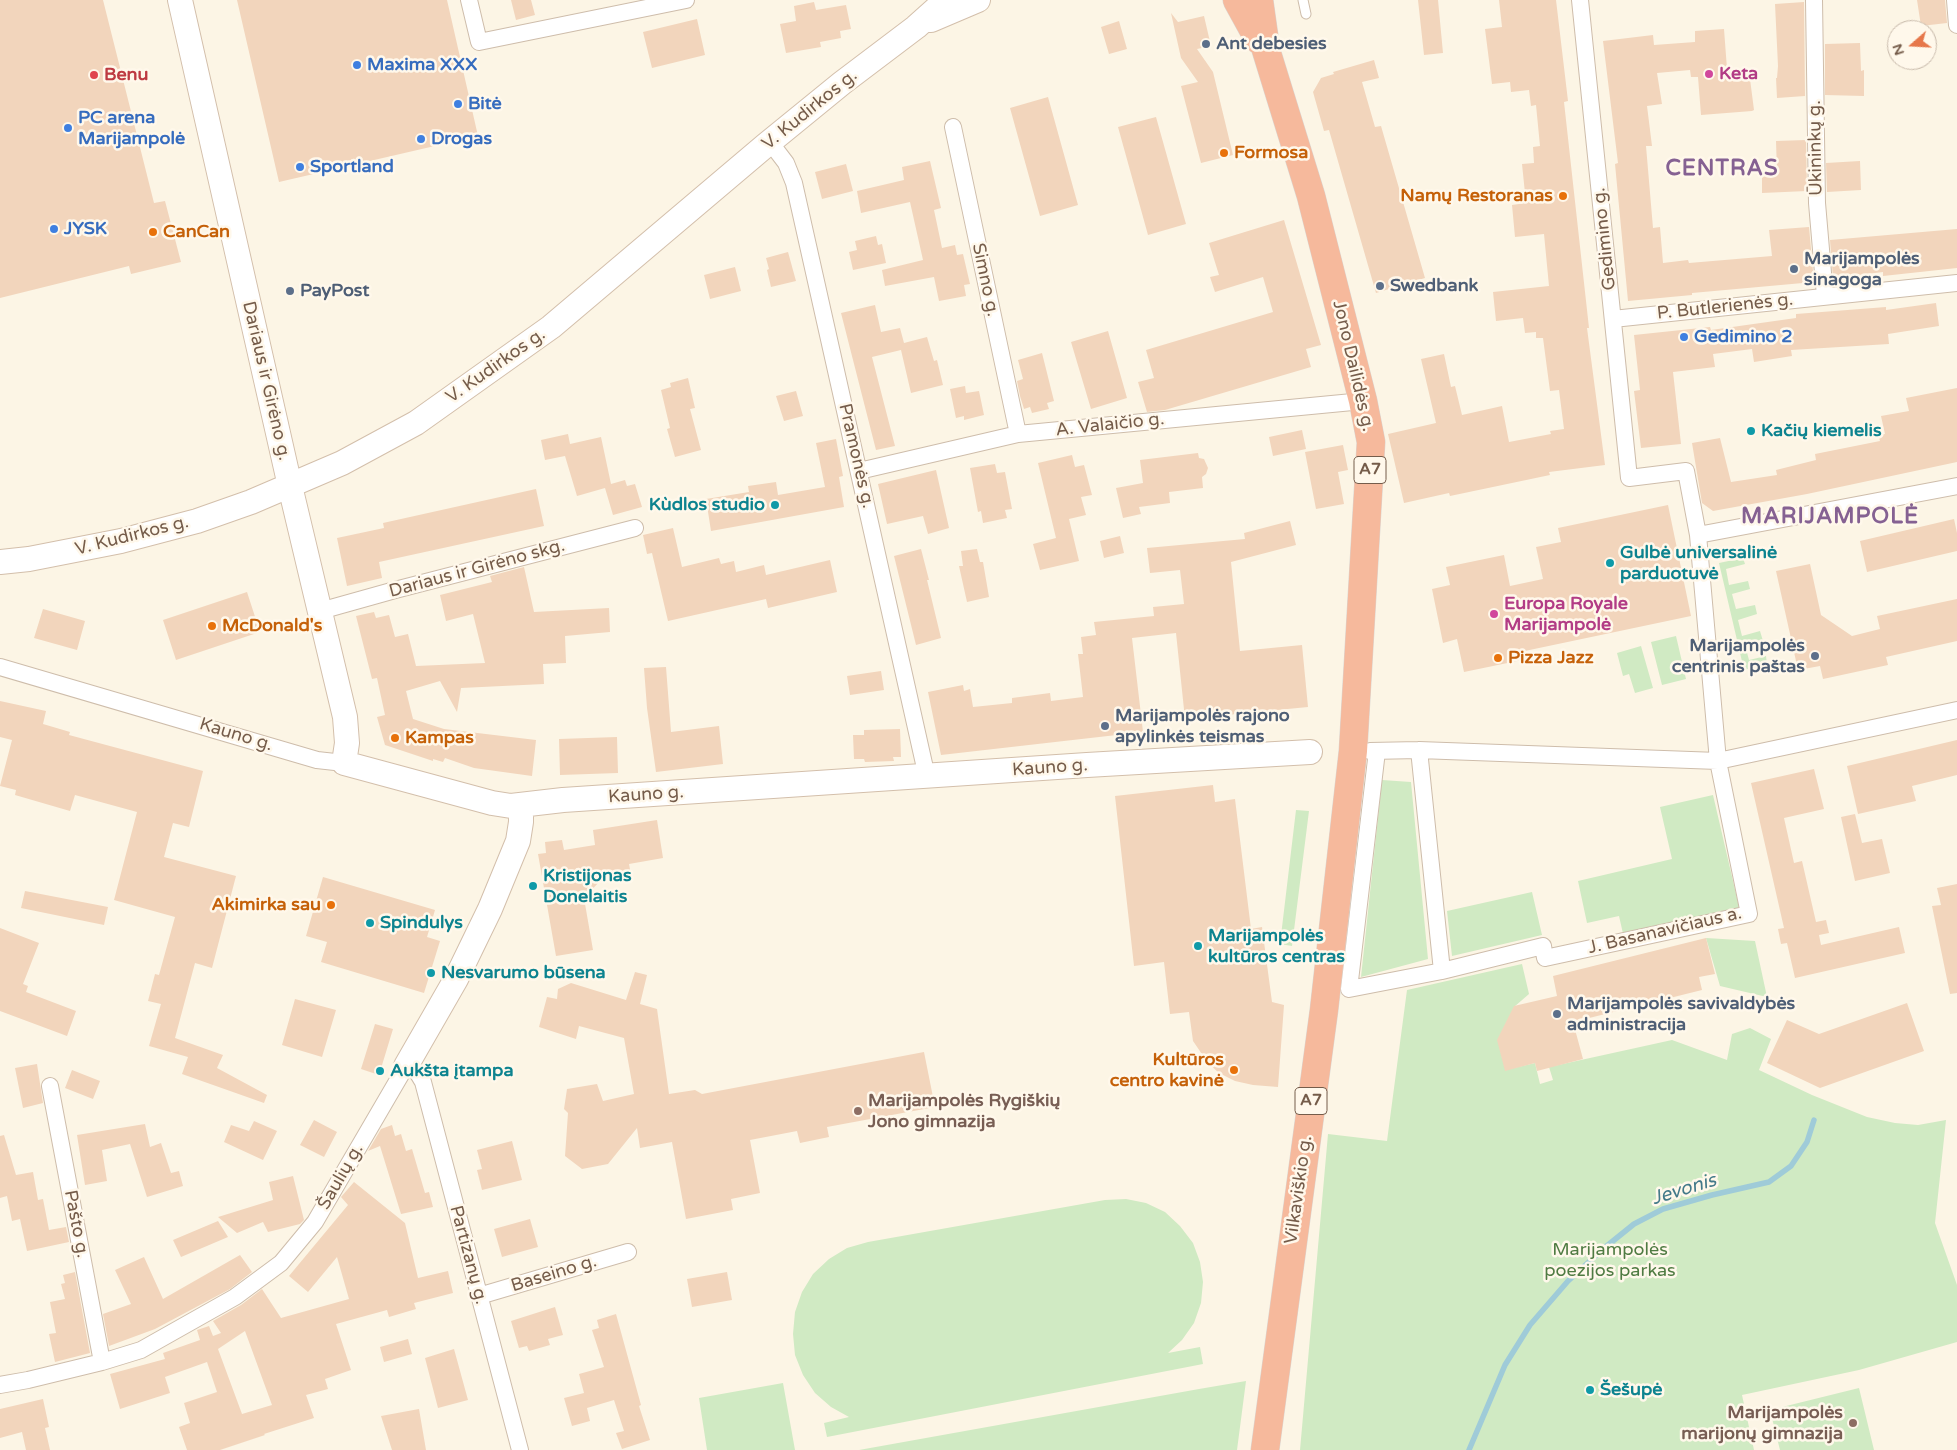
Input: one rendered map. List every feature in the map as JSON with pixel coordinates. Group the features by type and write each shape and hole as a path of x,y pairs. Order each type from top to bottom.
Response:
{"highway":[{"name":"Jono Dailidės g.","path":"1242,0 1252,29 1266,50 1311,196 1364,401 1371,442 1367,751"},
{"name":"Vilkaviškio g.","path":"1264,1450 1324,1010 1367,751"}],"street":[{"name":"Dariaus ir Girėno g.","path":"180,0 347,728 344,762"},
{"path":"469,0 479,42 686,0"},
{"name":"V. Kudirkos g.","path":"0,562 29,559 130,539 196,521 251,502 342,463 416,423 559,321 770,142 946,0"},
{"name":"V. Kudirkos g.","path":"916,26 978,0"},
{"name":"Ūkininkų g.","path":"1814,0 1817,203 1825,296"},
{"path":"1955,0 1957,25"},
{"name":"Gedimino g.","path":"1581,8 1629,478"},
{"name":"Simno g.","path":"952,127 1018,434"},
{"name":"Pramonės g.","path":"770,142 786,163 794,183 927,776"},
{"name":"P. Butlerienės g.","path":"1613,319 1957,284"},
{"name":"A. Valaičio g.","path":"859,471 1018,434 1364,401"},
{"name":"J. Basanavičiaus a.","path":"1442,970 1543,946 1545,958 1749,914 1718,761 1698,535 1686,471 1629,478"},
{"path":"1698,535 1957,486"},
{"name":"Dariaus ir Girėno skg.","path":"320,611 635,528"},
{"name":"Kauno g.","path":"0,667 317,760 344,762 492,803 520,805 582,799 1087,765 1310,752"},
{"path":"1419,750 1442,970 1349,989 1367,751 1419,750 1718,761 1957,710"},
{"name":"Šaulių g.","path":"0,1385 102,1362 141,1350 235,1297 281,1263 315,1222 456,980 490,909 518,841 521,822 520,805"},
{"name":"Partizanų g.","path":"406,1066 416,1072 423,1082 520,1450"},
{"name":"Pašto g.","path":"50,1086 102,1362"},
{"name":"Baseino g.","path":"479,1296 628,1252"}],"lane":[{"path":"1303,0 1306,14"}],"green space":[{"path":"1743,558 1745,564 1726,569 1729,585 1748,581 1750,589 1732,594 1736,609 1755,605 1757,614 1738,620 1742,636 1760,631 1763,641 1745,645 1749,660 1766,656 1767,664 1744,670 1719,563"},
{"path":"1676,636 1686,679 1662,685 1651,642"},
{"path":"1641,646 1653,688 1635,693 1629,674 1623,676 1617,653"},
{"path":"1382,780 1411,782 1428,959 1361,977"},
{"path":"1713,795 1740,911 1624,938 1619,916 1587,923 1578,881 1672,859 1660,807"},
{"path":"1296,810 1309,811 1292,946 1280,944"},
{"path":"1532,892 1542,935 1452,956 1447,911"},
{"path":"1706,938 1755,941 1767,997 1720,986"},
{"name":"Marijampolės poezijos parkas","path":"1522,964 1529,994 1514,1007 1505,1070 1535,1063 1540,1084 1553,1080 1549,1067 1672,1040 1727,1060 1732,1034 1750,1028 1771,1039 1759,1070 1812,1095 1867,1117 1895,1123 1918,1125 1946,1120 1935,1223 1957,1285 1957,1342 1859,1370 1742,1395 1754,1450 1300,1450 1328,1134 1387,1141 1407,990"},
{"path":"1126,1199 1146,1203 1165,1212 1180,1226 1193,1243 1200,1262 1203,1282 1201,1303 1194,1323 1182,1340 1168,1353 1200,1347 1203,1364 827,1437 824,1423 849,1417 831,1407 815,1393 803,1375 795,1355 793,1334 795,1312 802,1292 813,1274 829,1259 847,1248 868,1242 1105,1200"},
{"path":"1246,1381 1237,1450 859,1450 1199,1389"},
{"path":"783,1383 795,1450 707,1450 699,1398"},
{"path":"1859,1388 1874,1450 1780,1450 1770,1410"}],"building":[{"name":"PC arena Marijampolė","path":"0,0 103,0 154,203 165,201 181,262 131,274 129,266 0,298"},
{"name":"Maxima XXX","path":"237,0 447,0 478,136 279,182"},
{"path":"511,0 531,0 535,15 516,20"},
{"path":"1418,0 1438,0 1443,53 1424,55"},
{"path":"1499,0 1556,0 1568,101 1564,102 1589,328 1587,328 1605,465 1549,472 1550,475 1450,496 1449,493 1404,503 1388,434 1436,423 1421,359 1444,354 1451,387 1455,386 1462,415 1502,406 1509,442 1551,434 1550,431 1564,429 1559,390 1550,391 1543,338 1536,338 1536,332 1525,333 1523,318 1496,321 1493,292 1549,286 1544,234 1515,237 1512,205 1526,203 1522,164 1534,163 1533,147 1540,146 1536,105 1531,106 1529,90 1511,92 1510,82 1492,84 1485,29 1502,27"},
{"path":"1917,0 1945,0 1947,23 1937,24 1937,20 1920,20"},
{"path":"814,2 816,10 846,5 851,29 840,31 841,38 820,42 821,47 786,53 780,24 796,21 794,6"},
{"path":"1804,2 1805,96 1777,98 1776,78 1778,66 1775,4"},
{"path":"1171,13 1178,22 1204,16 1211,46 1197,49 1213,72 1233,155 1201,163 1181,86 1198,82 1181,58"},
{"path":"697,19 705,55 652,68 643,32"},
{"path":"1119,21 1127,49 1109,54 1101,27"},
{"path":"1724,29 1727,69 1747,68 1747,79 1750,79 1754,110 1701,115 1698,77 1691,77 1690,70 1657,73 1662,104 1647,106 1652,146 1646,146 1653,228 1660,227 1663,263 1688,260 1689,263 1772,256 1769,230 1809,227 1814,282 1628,301 1615,164 1618,163 1603,41 1653,35 1654,45 1695,42 1695,31"},
{"path":"1860,43 1861,71 1864,70 1864,96 1825,95 1825,44"},
{"path":"1374,60 1379,78 1362,82 1375,127 1381,126 1425,278 1376,293 1329,130 1324,131 1313,92 1321,78 1334,74 1333,72"},
{"path":"1048,97 1078,205 1040,216 1010,108"},
{"path":"1156,117 1186,224 1148,235 1118,127"},
{"path":"1806,140 1807,191 1762,193 1762,172 1777,172 1776,141"},
{"path":"930,161 941,208 934,210 942,248 955,245 957,255 963,254 970,284 964,285 966,296 939,301 934,277 885,286 882,270 923,260 910,202 861,213 857,191 904,180 902,167"},
{"path":"1860,161 1861,190 1827,192 1826,163"},
{"path":"846,164 853,191 822,199 815,172"},
{"path":"1284,220 1321,345 1306,349 1311,367 1165,410 1147,412 1138,382 1154,378 1146,350 1273,312 1263,277 1215,292 1210,277 1219,275 1209,243"},
{"path":"1957,229 1957,268 1883,276 1883,272 1833,278 1830,240"},
{"path":"876,236 878,245 882,244 886,263 853,270 849,252 857,250 855,241"},
{"path":"788,252 796,281 771,287 766,258"},
{"path":"735,267 741,291 710,299 704,275"},
{"path":"1936,303 1939,326 1888,334 1889,344 1791,350 1792,356 1754,362 1752,349 1713,354 1715,367 1673,372 1681,444 1641,448 1634,391 1640,390 1634,335 1710,327 1711,330 1796,318 1796,314 1886,307 1886,310"},
{"path":"875,305 881,332 900,328 904,343 927,337 934,361 937,360 943,385 911,393 901,350 872,357 895,446 876,450 841,313"},
{"path":"1108,331 1127,398 1091,409 1071,342"},
{"path":"1042,353 1054,401 1047,403 1049,409 1032,413 1030,407 1024,409 1020,396 1017,381 1023,379 1018,360"},
{"path":"688,378 695,408 690,409 701,450 675,457 667,429 670,428 661,390 671,387 670,383"},
{"path":"965,386 966,393 979,391 984,415 964,420 964,416 956,418 950,389"},
{"path":"1957,388 1957,462 1807,494 1713,511 1702,503 1692,443 1720,438 1731,482 1777,475 1776,470 1816,460 1815,454 1880,441 1878,435 1885,434 1881,416 1909,411 1906,398"},
{"path":"796,391 803,416 784,421 776,396"},
{"path":"1302,430 1306,449 1273,456 1269,437"},
{"path":"568,434 570,444 601,437 611,484 625,480 627,486 635,484 642,507 613,515 605,488 577,496 565,456 545,460 541,440"},
{"name":"Kùdlos studio","path":"836,439 843,476 839,477 844,507 711,531 706,499 749,492 748,486 776,482 778,495 825,487 816,443"},
{"path":"1343,445 1348,470 1338,472 1344,504 1316,509 1305,452"},
{"path":"1198,453 1199,458 1204,459 1208,468 1206,474 1202,477 1203,488 1169,492 1170,503 1139,507 1141,514 1123,518 1116,488 1143,483 1140,460"},
{"path":"1072,455 1075,467 1084,465 1092,495 1081,497 1086,515 1069,519 1079,561 1040,570 1033,544 1056,538 1038,463"},
{"path":"995,464 997,473 1005,472 1012,509 1005,510 1007,518 983,523 981,511 978,512 970,468"},
{"path":"936,470 949,528 928,534 923,516 887,524 878,484"},
{"path":"536,489 544,526 379,562 382,578 347,586 337,538 384,528 383,523"},
{"name":"Gulbė universalinė parduotuvė","path":"1668,505 1691,616 1520,652 1522,660 1464,672 1457,639 1443,643 1432,589 1450,585 1446,567 1504,555 1510,586 1543,579 1536,547 1561,542 1558,528"},
{"path":"1954,519 1957,533 1957,551 1867,572 1860,541"},
{"path":"1290,521 1296,545 1231,562 1240,651 1302,645 1308,707 1185,719 1176,633 1132,638 1143,732 941,755 928,692 963,685 964,691 970,689 973,707 1012,703 1012,698 1050,693 1051,701 1083,697 1078,654 1083,654 1081,637 1096,635 1094,622 1154,616 1153,607 1184,604 1180,570 1150,573 1147,548 1245,539 1244,533"},
{"path":"673,528 682,567 719,558 721,564 734,561 736,572 764,565 766,575 830,560 837,592 768,608 766,599 668,621 652,553 647,554 643,535"},
{"path":"1120,536 1124,553 1104,558 1100,541"},
{"path":"921,549 941,638 916,645 894,556"},
{"path":"977,549 980,562 983,562 989,597 967,602 959,566 963,566 961,551"},
{"path":"1810,564 1821,615 1852,636 1880,629 1877,616 1957,599 1957,641 1886,657 1888,665 1823,679 1820,666 1798,670 1776,571"},
{"path":"524,567 534,612 609,608 610,632 565,636 566,663 543,664 544,684 461,688 457,712 440,681 406,691 413,719 444,729 536,740 532,776 474,768 445,758 443,762 433,759 433,761 385,745 377,717 385,715 377,678 372,679 356,616 374,612 376,618 389,615 395,637 408,634 416,666 485,663 473,614 446,621 440,595 492,582 490,576"},
{"name":"McDonald's","path":"247,592 260,632 176,660 163,620"},
{"path":"43,609 85,621 77,650 34,638"},
{"path":"666,667 671,732 719,726 723,764 656,772 647,708 644,668"},
{"path":"881,671 884,690 850,695 847,676"},
{"path":"0,701 46,711 43,724 70,732 69,735 203,771 189,827 173,823 164,857 236,876 212,968 195,963 175,1038 223,1055 217,1068 267,1095 264,1103 182,1074 188,1057 149,1046 161,1004 148,1001 155,974 159,975 175,917 114,900 137,812 75,795 70,811 15,795 16,790 0,786 12,740 0,737"},
{"path":"900,729 901,757 893,757 894,761 865,762 864,759 854,759 853,735 864,735 864,730"},
{"path":"617,737 618,773 560,775 559,739"},
{"path":"1957,740 1957,775 1912,786 1916,801 1858,814 1847,766"},
{"path":"1814,769 1824,809 1784,818 1794,863 1802,861 1816,922 1826,920 1829,933 1819,935 1821,945 1899,927 1905,953 1795,978 1787,943 1781,944 1778,929 1784,928 1751,783"},
{"name":"Marijampolės kultūros centras","path":"1213,785 1215,802 1235,799 1251,929 1262,927 1272,1002 1284,1005 1278,1087 1235,1081 1219,1073 1208,1063 1193,1041 1189,1012 1170,1014 1164,962 1134,966 1115,796"},
{"path":"1855,814 1862,843 1882,839 1890,873 1855,881 1841,817"},
{"path":"657,820 663,858 629,864 631,875 601,880 584,898 593,950 556,956 538,854 546,853 545,842 562,840 564,850 595,845 593,830"},
{"name":"Spindulys","path":"323,877 435,910 427,937 440,941 424,993 321,962 327,942 306,936"},
{"path":"1957,884 1957,993 1950,994 1932,906 1941,905 1937,888"},
{"path":"25,891 108,907 104,925 21,908"},
{"path":"0,928 39,943 23,984 28,986 26,992 76,1011 67,1036 0,1011"},
{"name":"Marijampolės savivaldybės administracija","path":"1706,938 1715,974 1699,977 1702,990 1573,1022 1583,1059 1537,1071 1535,1063 1505,1071 1497,1040 1514,1006 1557,996 1553,976"},
{"path":"635,972 647,975 640,1004 657,1009 669,1094 695,1090 702,1094 924,1052 935,1107 827,1127 829,1137 800,1143 797,1131 750,1140 760,1193 731,1199 733,1210 686,1219 672,1142 640,1148 637,1128 608,1164 582,1169 565,1156 568,1113 564,1109 567,1089 597,1084 603,1101 634,1094 624,1038 579,1026 576,1039 539,1027 547,997 557,999 558,989 571,983 626,1000"},
{"path":"295,999 336,1010 322,1057 282,1045"},
{"path":"1907,1003 1924,1051 1820,1088 1767,1063 1787,1020 1819,1034"},
{"path":"375,1024 393,1029 379,1075 361,1069"},
{"path":"37,1064 43,1103 23,1108 15,1068"},
{"path":"72,1070 100,1081 93,1099 65,1088"},
{"path":"314,1120 337,1132 324,1157 300,1145"},
{"path":"254,1121 277,1131 263,1160 224,1142 231,1125 249,1131"},
{"path":"145,1124 150,1147 161,1143 171,1173 179,1171 183,1186 147,1197 130,1144 102,1150 107,1181 85,1185 77,1135"},
{"path":"392,1125 395,1136 401,1134 406,1151 412,1149 425,1193 429,1192 433,1207 401,1214 380,1146 368,1151 381,1129"},
{"path":"4,1135 16,1175 33,1172 38,1200 43,1199 49,1230 66,1227 69,1242 27,1251 20,1219 12,1221 7,1196 0,1198 0,1136"},
{"path":"512,1141 522,1180 482,1190 477,1170 482,1169 477,1150"},
{"path":"293,1176 304,1220 300,1224 268,1232 263,1222 237,1233 218,1217 273,1200 269,1182"},
{"path":"354,1182 405,1223 418,1278 448,1271 453,1293 414,1303 416,1309 389,1317 387,1310 336,1324 351,1370 325,1379 328,1389 306,1395 314,1418 220,1450 187,1450 179,1427 190,1423 184,1403 217,1392 207,1362 165,1377 170,1393 120,1409 110,1374 165,1359 163,1353 200,1340 197,1330 209,1326 213,1336 221,1333 213,1321 241,1305 262,1289 281,1318 349,1299 337,1257 308,1292 289,1276 348,1205 341,1197","holes":["245,1331 272,1405 242,1414 218,1349"]},
{"path":"530,1219 538,1247 502,1257 494,1229"},
{"path":"218,1221 228,1237 181,1257 173,1240"},
{"path":"240,1255 252,1272 230,1289 155,1329 109,1346 103,1314 131,1304 115,1270 144,1257 163,1299"},
{"path":"75,1272 90,1353 55,1362 49,1334 56,1333 50,1302 65,1299 61,1284 65,1283 63,1275"},
{"path":"727,1272 732,1300 692,1307 687,1279"},
{"path":"555,1307 563,1335 548,1339 550,1345 529,1351 527,1346 519,1348 511,1321"},
{"path":"616,1314 641,1405 639,1406 650,1440 622,1449 616,1433 624,1431 614,1400 587,1408 590,1421 572,1426 564,1398 584,1393 579,1374 604,1367 592,1330 599,1328 597,1320"},
{"path":"408,1339 412,1354 384,1362 380,1347"},
{"path":"454,1349 468,1400 438,1408 425,1358"},
{"path":"43,1399 49,1427 45,1428 50,1450 26,1450 22,1432 0,1438 0,1409"},
{"path":"419,1409 426,1450 392,1450 381,1416"}],"waterway":[{"name":"Jevonis","path":"1469,1450 1505,1365 1530,1325 1568,1281 1634,1224 1663,1209 1769,1182 1791,1166 1807,1142 1814,1120"}],"place":[{"name":"Ant debesies","path":"1206,44"},
{"name":"Maxima XXX","path":"357,65"},
{"name":"Keta","path":"1709,74"},
{"name":"Benu","path":"94,75"},
{"name":"Bitė","path":"458,104"},
{"name":"PC arena Marijampolė","path":"68,128"},
{"name":"Drogas","path":"421,139"},
{"name":"Formosa","path":"1224,153"},
{"name":"Sportland","path":"300,167"},
{"name":"Namų Restoranas","path":"1563,196"},
{"name":"JYSK","path":"54,229"},
{"name":"CanCan","path":"153,232"},
{"name":"Marijampolės sinagoga","path":"1794,269"},
{"name":"Swedbank","path":"1380,286"},
{"name":"PayPost","path":"290,291"},
{"name":"Gedimino 2","path":"1684,337"},
{"name":"Kačių kiemelis","path":"1751,431"},
{"name":"Kùdlos studio","path":"775,505"},
{"name":"Gulbė universalinė parduotuvė","path":"1610,563"},
{"name":"Europa Royale Marijampolė","path":"1494,614"},
{"name":"McDonald's","path":"212,626"},
{"name":"Marijampolės centrinis paštas","path":"1815,656"},
{"name":"Pizza Jazz","path":"1498,658"},
{"name":"Marijampolės rajono apylinkės teismas","path":"1105,726"},
{"name":"Kampas","path":"395,738"},
{"name":"Kristijonas Donelaitis","path":"533,886"},
{"name":"Akimirka sau","path":"331,905"},
{"name":"Spindulys","path":"370,923"},
{"name":"Marijampolės kultūros centras","path":"1198,946"},
{"name":"Nesvarumo būsena","path":"431,973"},
{"name":"Marijampolės savivaldybės administracija","path":"1557,1014"},
{"name":"Kultūros centro kavinė","path":"1234,1070"},
{"name":"Aukšta įtampa","path":"380,1071"},
{"name":"Marijampolės Rygiškių Jono gimnazija","path":"858,1111"},
{"name":"Šešupė","path":"1590,1390"},
{"name":"Marijampolės marijonų gimnazija","path":"1853,1423"}],"district":[{"name":"CENTRAS","path":"1722,169"},
{"name":"MARIJAMPOLĖ","path":"1830,517"}]}
